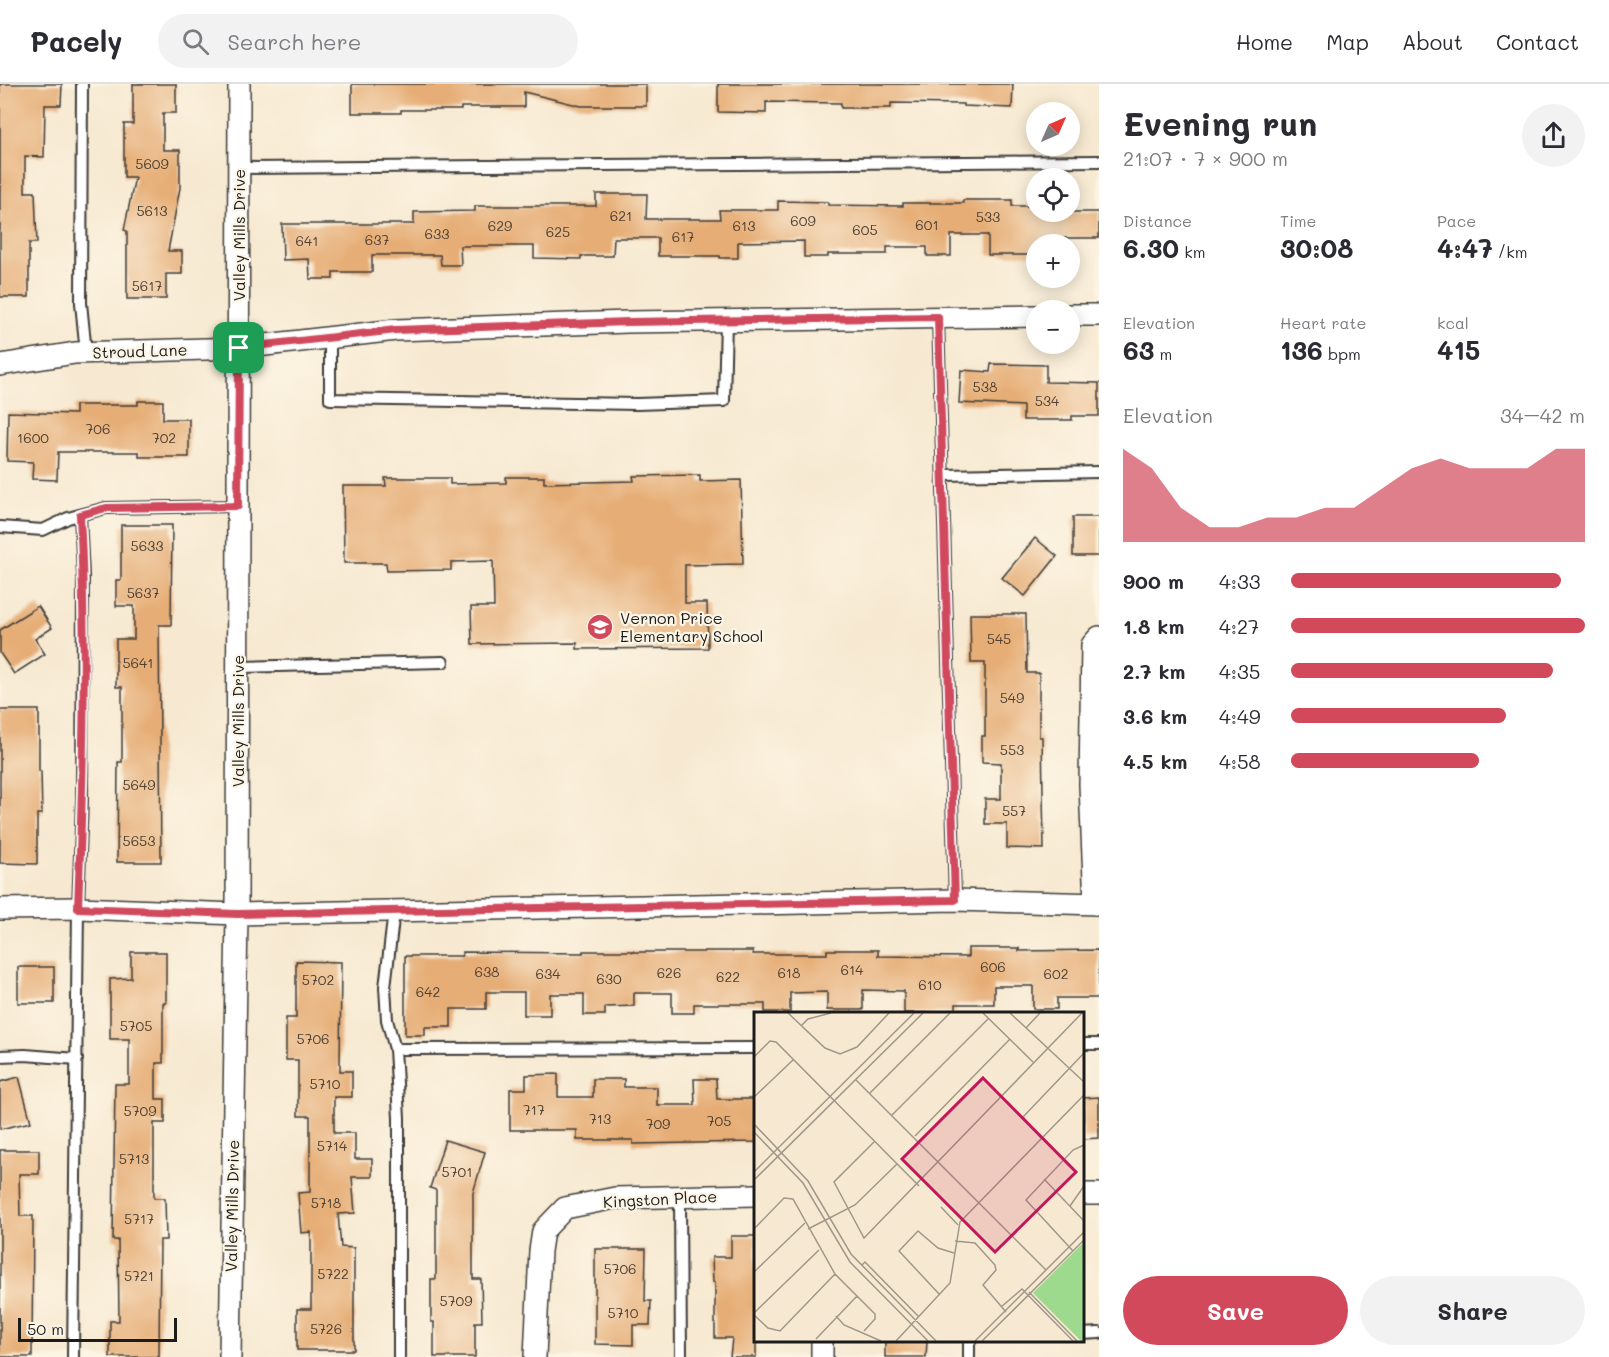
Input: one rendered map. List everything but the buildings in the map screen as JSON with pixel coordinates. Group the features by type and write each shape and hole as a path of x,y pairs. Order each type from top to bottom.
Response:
{"street":[{"name":"Valley Mills Drive","path":"230,1357 237,914 240,84"},
{"path":"1080,315 1099,315"},
{"name":"Stroud Lane","path":"0,365 86,353 239,348 396,330 726,320 1026,316"},
{"path":"0,909 78,908 237,914 955,900 1097,904 1090,785 1092,645 1099,637"},
{"name":"Kingston Place","path":"535,1357 543,1231 565,1208 615,1198 754,1195"}],"lane":[{"path":"82,84 81,303 86,353"},
{"path":"239,168 1099,161"},
{"path":"938,317 955,900"},
{"path":"330,338 330,399 637,404 724,401 726,320"},
{"path":"943,475 1099,472"},
{"path":"0,527 43,530 68,518 106,508 238,506"},
{"path":"74,1357 78,908 82,800 83,576 80,515"},
{"path":"238,667 443,662"},
{"path":"394,911 385,987 387,1020 394,1049 399,1119 399,1357"},
{"path":"394,1049 754,1048"},
{"path":"0,1056 25,1055 77,1059"},
{"path":"680,1197 681,1357"},
{"path":"1084,1334 1099,1333"}],"place":[{"name":"Vernon Price Elementary School","path":"600,627"}],"route":[{"path":"938,317 955,900 237,914 78,908 82,800 83,576 80,515 106,508 238,506 239,348 396,330 628,322 938,317"}]}
